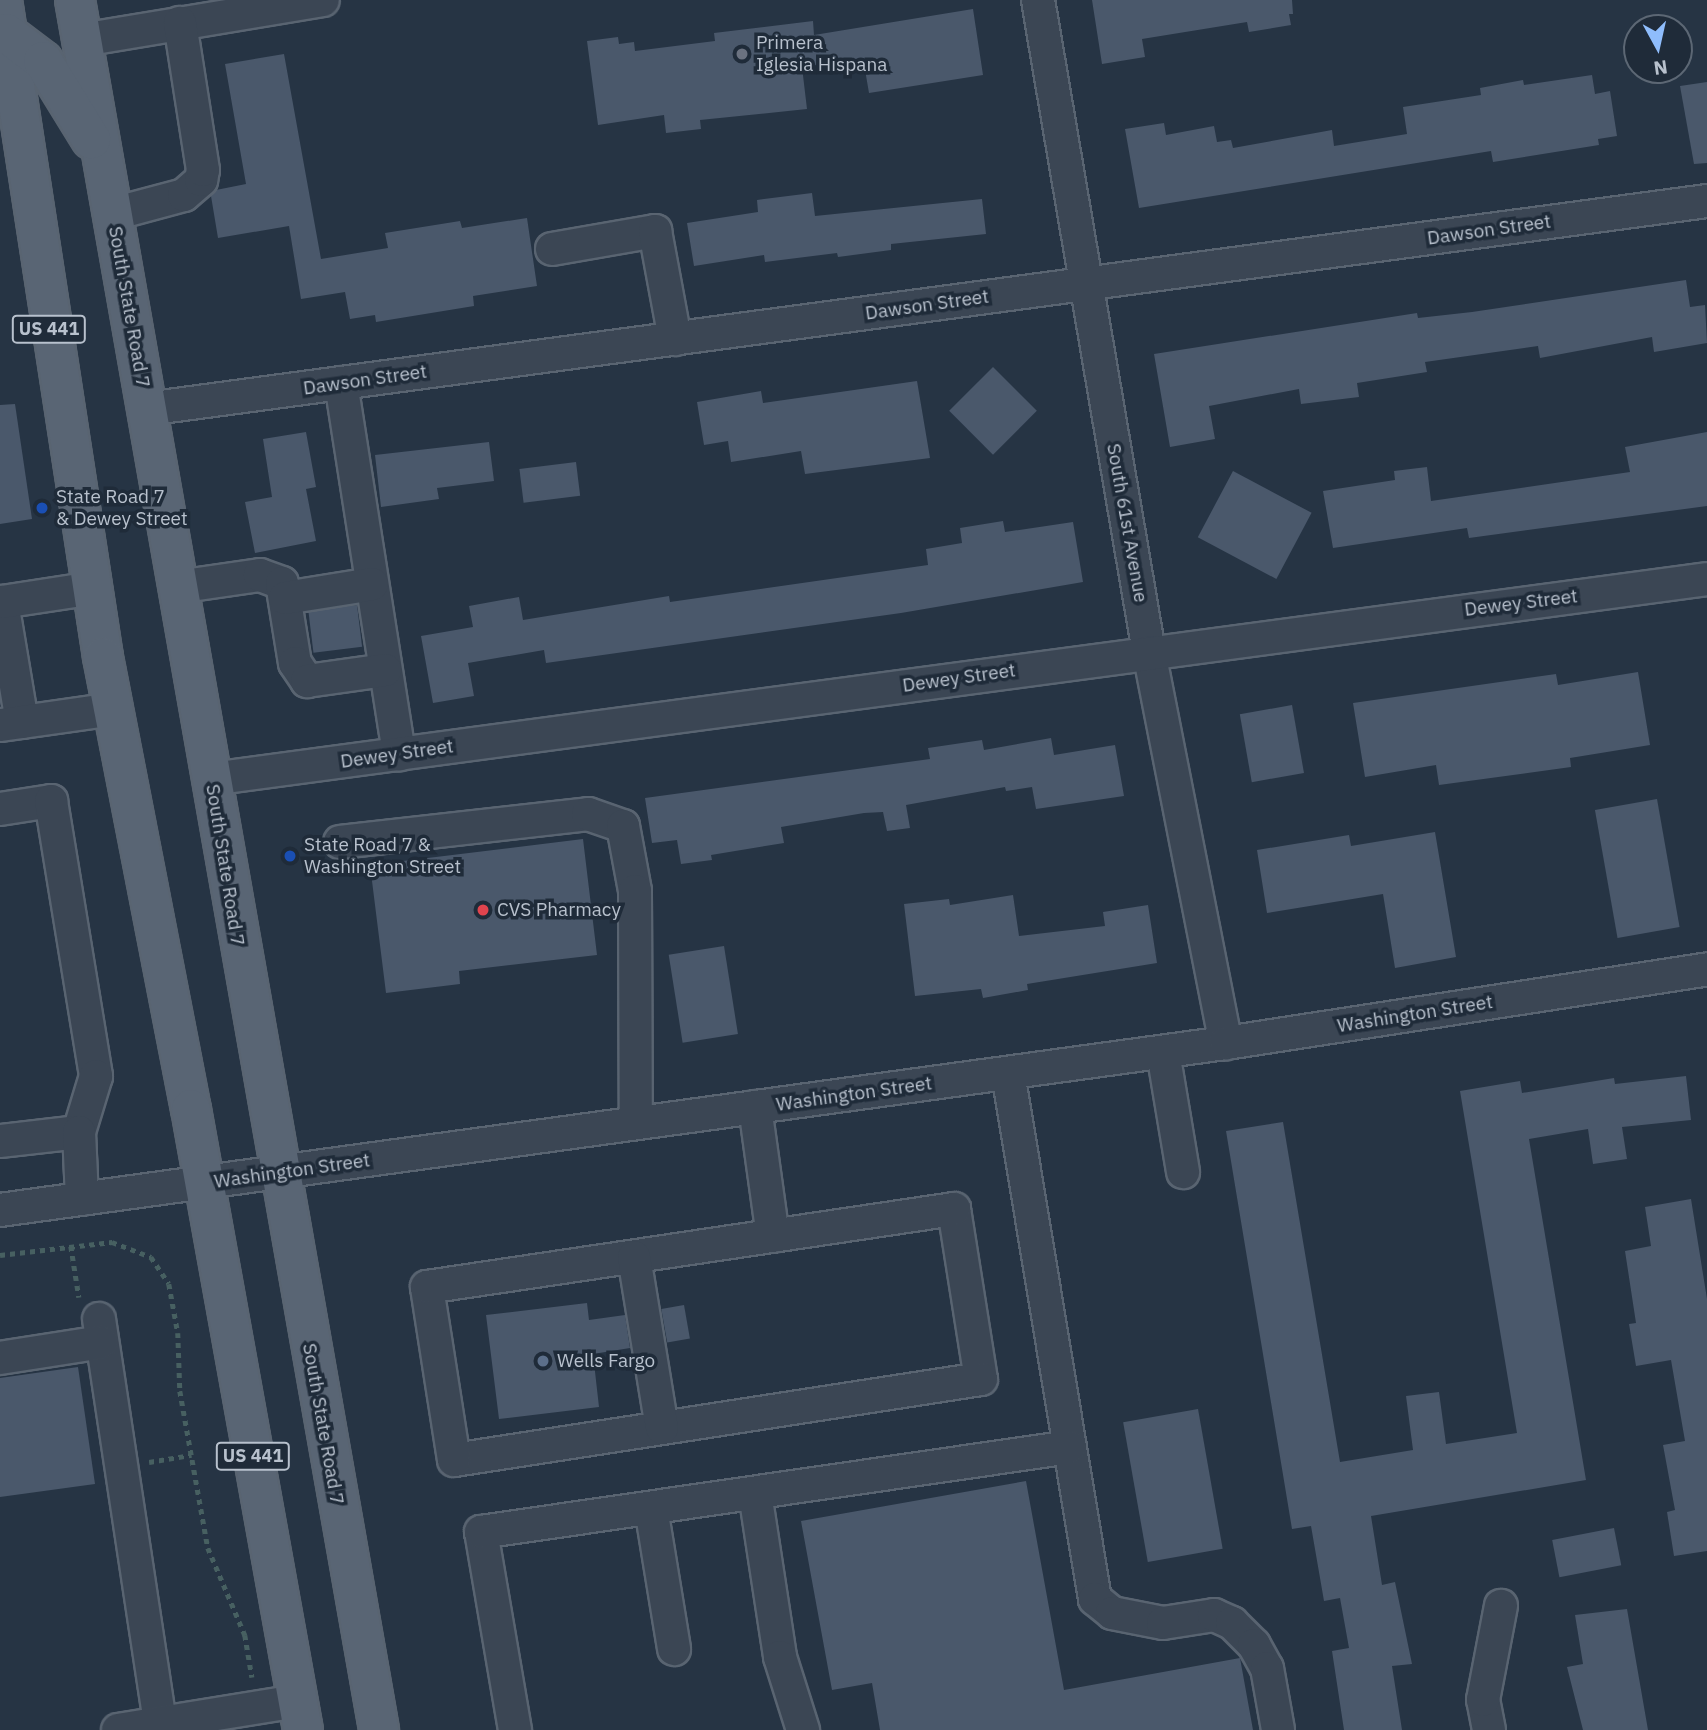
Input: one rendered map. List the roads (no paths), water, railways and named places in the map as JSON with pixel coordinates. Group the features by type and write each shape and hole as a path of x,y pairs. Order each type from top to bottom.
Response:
{"main road":[{"path":"52,0 82,40"},
{"name":"South State Road 7","path":"75,0 277,1173 379,1730"},
{"path":"3,22 43,61 102,155"},
{"name":"US 441","path":"3,22 113,709 300,1716"}],"street":[{"name":"South 61st Avenue","path":"1038,0 1149,652 1226,1044"},
{"path":"82,40 308,1"},
{"path":"113,214 184,195 201,180 203,170 180,23"},
{"name":"Dawson Street","path":"146,409 1707,201"},
{"path":"552,249 655,231 675,339"},
{"path":"341,383 399,754"},
{"path":"177,587 260,575 282,583 295,663 307,681 386,670"},
{"name":"Dewey Street","path":"211,779 1707,579"},
{"path":"285,598 372,584"},
{"path":"93,588 1,596 11,723 113,709"},
{"path":"0,808 51,801 96,1076 79,1132 82,1199"},
{"path":"340,842 588,814 623,826 635,891 636,1123"},
{"name":"Washington Street","path":"0,1210 1226,1044 1707,969"},
{"path":"1163,1052 1183,1172"},
{"path":"1008,1073 1095,1599 1112,1613 1163,1623 1214,1615 1232,1623 1254,1645 1268,1668 1278,1730"},
{"path":"755,1107 773,1236"},
{"path":"0,1141 79,1132"},
{"path":"954,1209 981,1379 454,1460 428,1287 773,1236 954,1209"},
{"path":"634,1256 662,1428"},
{"path":"0,1358 101,1330 160,1727"},
{"path":"515,1730 481,1532 1070,1447"},
{"path":"755,1493 780,1657 803,1730"},
{"path":"651,1508 674,1649"},
{"path":"1489,1730 1483,1700 1501,1606"},
{"path":"118,1730 160,1727 257,1708 300,1716"}],"place":[{"name":"Primera Iglesia Hispana","path":"742,54"},
{"name":"State Road 7 & Dewey Street","path":"42,508"},
{"name":"State Road 7 & Washington Street","path":"290,856"},
{"name":"CVS Pharmacy","path":"483,910"},
{"name":"Wells Fargo","path":"543,1361"}]}
